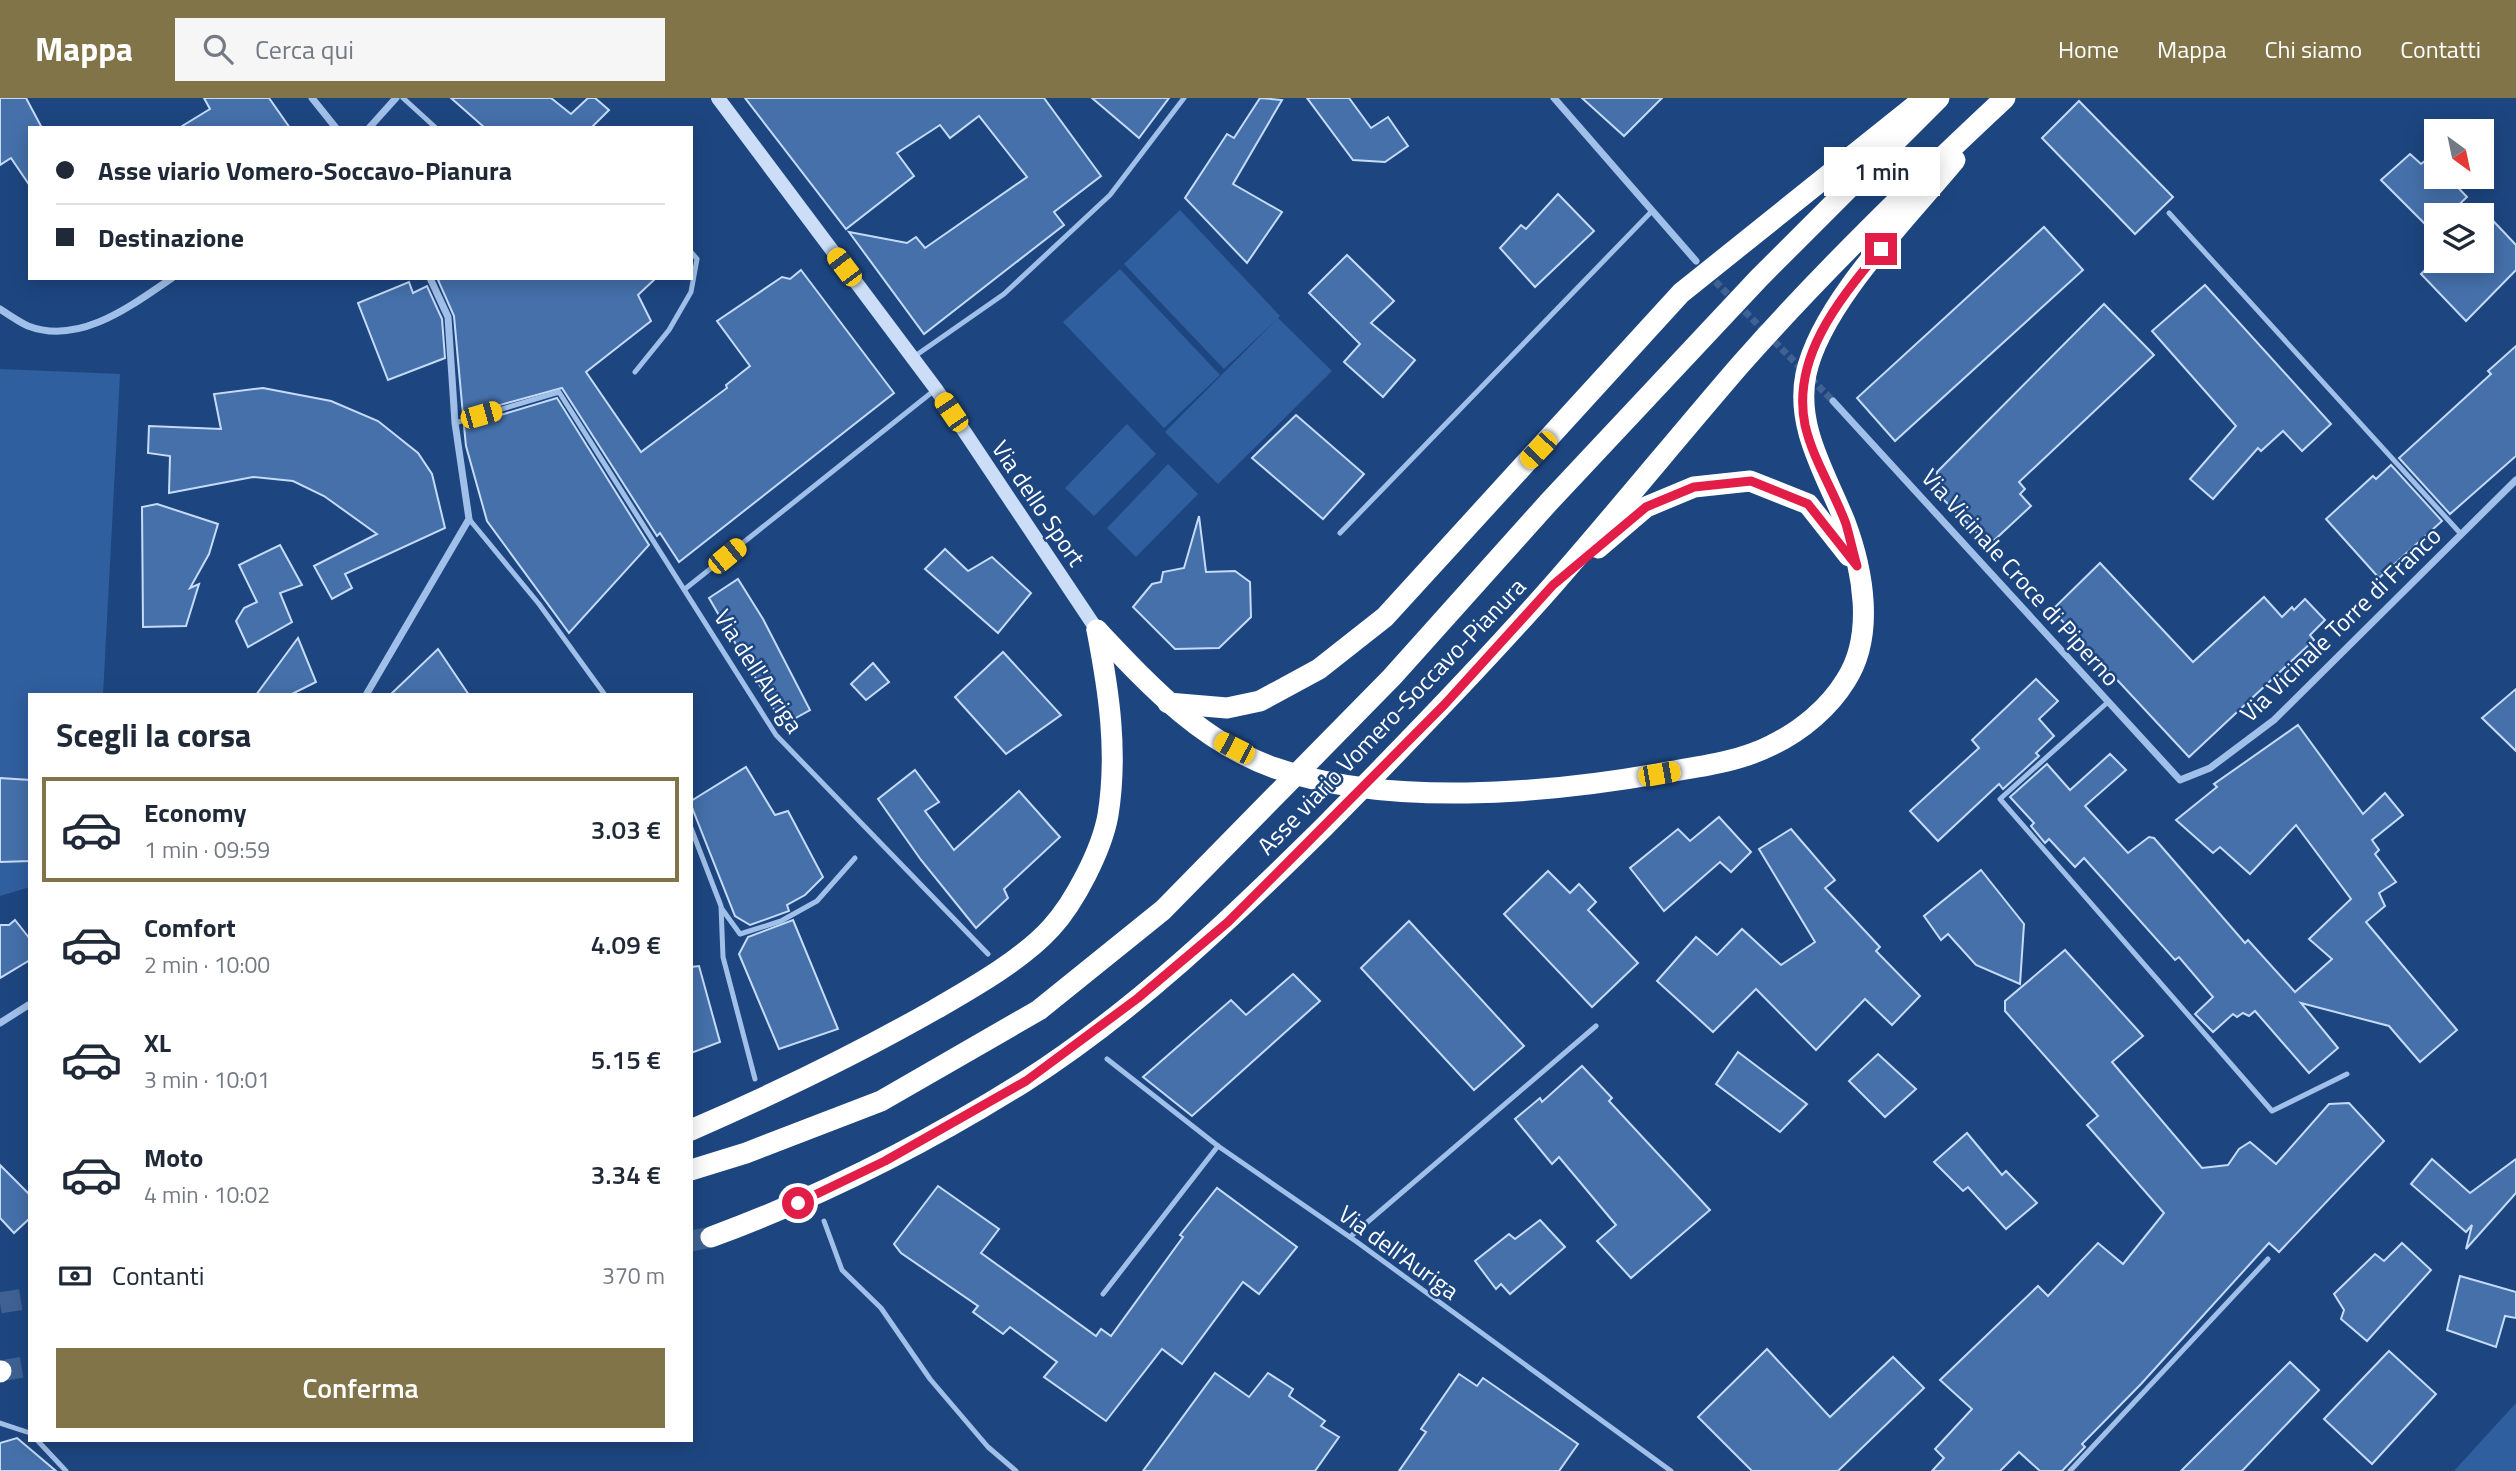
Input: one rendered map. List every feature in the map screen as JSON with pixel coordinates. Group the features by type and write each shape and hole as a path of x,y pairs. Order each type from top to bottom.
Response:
{"highway":[{"path":"1168,704 1227,708 1260,701 1319,670 1385,617 1681,293 1924,98"},
{"name":"Asse viario Vomero-Soccavo-Pianura","path":"693,1169 746,1153 881,1101 1039,1010 1163,910 1392,677 1548,503 1759,278 1940,98"},
{"path":"1097,630 1168,704 1215,739 1272,767 1332,785 1405,791 1503,792 1631,779 1713,764 1771,746 1816,716 1847,680 1862,643 1863,602 1857,566 1846,525 1805,424 1806,376 1818,337 1838,303 2006,98"},
{"name":"Asse viario Vomero-Soccavo-Pianura","path":"711,1237 776,1213 885,1161 1026,1081 1138,998 1228,922 1445,704 1553,585 1743,363 1901,195 2006,98"},
{"path":"1553,585 1646,507 1694,487 1751,481 1808,504 1857,566"},
{"path":"693,1129 860,1052 986,980 1051,928 1086,877 1108,817 1113,753 1110,698 1097,630"}],"street":[{"path":"312,98 334,126"},
{"path":"371,126 396,98"},
{"name":"Via dello Sport","path":"718,98 936,389 1097,630"},
{"path":"1554,98 1696,261"},
{"path":"0,309 28,326 57,332 84,328 138,301 169,280"},
{"path":"367,693 469,519 455,422 448,317 431,280"},
{"name":"Via Vicinale Croce di Piperno","path":"1833,401 2180,780"},
{"name":"Via Vicinale Torre di Franco","path":"2180,780 2210,768 2274,720 2461,534 2514,486"},
{"path":"0,1023 28,1005"}],"lane":[{"path":"403,98 434,126"},
{"path":"912,358 1004,294 1110,195 1184,98"},
{"path":"1340,533 1652,211"},
{"path":"2169,213 2461,534"},
{"path":"635,372 669,330 691,292 697,259 693,254"},
{"path":"685,589 936,389"},
{"name":"Via dell'Auriga","path":"455,422 559,392 776,736 988,954"},
{"path":"469,519 539,604 604,693"},
{"path":"2108,702 2000,799 2272,1111 2347,1074"},
{"path":"693,833 721,906 740,934 780,921 817,901 855,858"},
{"path":"721,906 723,957 755,1079"},
{"path":"1350,1237 1596,1026"},
{"name":"Via dell'Auriga","path":"1107,1059 1218,1146 1350,1237 1671,1471"},
{"path":"1103,1294 1218,1146"},
{"path":"824,1221 842,1270 881,1308 930,1379 988,1447 1016,1471"},
{"path":"2070,1471 2267,1259"},
{"path":"0,1423 28,1432"},
{"path":"39,1442 66,1471"}],"shaded area":[{"path":"1180,210 1280,316 1278,318 1332,371 1218,484 1165,432 1277,319 1224,369 1124,264"},
{"path":"1120,269 1220,375 1164,428 1063,322"},
{"path":"0,369 120,374 103,693 28,693 28,888 0,896"},
{"path":"1127,424 1156,454 1094,516 1065,488"},
{"path":"1168,464 1198,494 1136,557 1107,528"},
{"path":"2516,1403 2516,1471 2454,1471"}],"building":[{"path":"0,98 26,98 41,126 28,126 28,183 11,158 0,165"},
{"path":"204,98 269,98 289,126 182,126 210,109"},
{"path":"451,98 551,98 571,114 588,98 595,98 609,110 593,126 483,126"},
{"path":"745,98 1044,98 1101,176 1054,212 1064,225 924,334 849,232 907,243 916,237 925,248 1027,177 979,116 950,138 940,125 897,153 914,176 846,229"},
{"path":"1092,98 1169,98 1139,138"},
{"path":"1260,98 1282,100 1233,184 1282,212 1247,263 1185,198 1227,134 1234,138"},
{"path":"1307,98 1349,98 1371,128 1388,117 1408,146 1385,162 1353,160"},
{"path":"1582,98 1662,98 1624,136"},
{"path":"2079,101 2173,197 2135,234 2042,138"},
{"path":"2410,154 2421,164 2424,162 2424,189 2459,189 2467,197 2461,203 2424,203 2424,223 2381,180"},
{"path":"1558,194 1594,231 1535,287 1500,248 1521,225 1526,229"},
{"path":"2494,222 2516,245 2516,270 2466,321 2421,274 2424,271 2494,273"},
{"path":"2044,227 2083,270 1895,441 1857,398"},
{"path":"1347,255 1394,301 1371,323 1415,360 1383,397 1344,362 1360,344 1309,293"},
{"path":"801,270 894,393 679,562 660,533 657,536 562,388 463,415 454,316 438,280 654,280 638,295 651,321 586,372 641,452 727,388 726,385 750,366 717,321 782,277 790,279"},
{"path":"409,282 413,293 427,286 442,319 445,358 388,380 358,303"},
{"path":"2205,285 2331,424 2302,451 2283,431 2261,451 2258,448 2213,499 2190,479 2236,426 2152,331"},
{"path":"2104,304 2154,355 2019,482 2025,489 2020,494 2031,506 1989,545 1936,492 1937,472"},
{"path":"2516,346 2516,456 2450,514 2399,458 2491,374 2488,371"},
{"path":"263,388 331,401 378,421 418,453 432,474 445,528 345,574 352,588 332,599 314,566 377,534 324,496 293,481 253,477 169,493 170,456 148,453 149,426 221,429 214,394"},
{"path":"557,398 649,545 569,633 487,521 466,446 464,426"},
{"path":"1296,415 1364,474 1323,519 1252,458"},
{"path":"2391,465 2442,521 2379,578 2326,519 2373,476 2376,479"},
{"path":"157,504 218,524 209,554 190,588 199,584 186,626 143,627 142,507"},
{"path":"1199,516 1206,572 1235,571 1250,582 1251,617 1219,648 1175,649 1133,607 1152,584 1161,582 1163,572 1184,568"},
{"path":"280,545 302,585 280,593 292,622 248,647 236,621 244,608 257,602 239,565"},
{"path":"945,549 968,571 992,557 1031,593 998,633 925,569"},
{"path":"2100,563 2193,662 2264,597 2282,617 2305,599 2325,620 2310,635 2314,640 2189,757 2052,610"},
{"path":"738,579 763,619 810,710 783,725 709,598"},
{"path":"298,638 316,682 294,693 257,693"},
{"path":"438,649 468,693 392,693"},
{"path":"1003,652 1061,715 1006,754 955,697"},
{"path":"873,663 889,682 866,700 851,684"},
{"path":"2036,679 2058,701 2039,719 2054,736 2036,753 2039,756 2003,789 1999,784 1938,841 1910,811 1979,748 1972,740"},
{"path":"2516,689 2516,751 2482,718"},
{"path":"2298,725 2363,814 2385,793 2403,815 2372,840 2379,850 2375,854 2396,882 2379,893 2385,906 2366,922 2457,1030 2420,1062 2389,1026 2301,1003 2338,1048 2309,1073 2255,1011 2249,1016 2243,1013 2237,1017 2233,1014 2213,1032 2195,1014 2213,997 2179,957 2175,960 2084,858 2075,867 2049,839 2045,843 2031,826 2034,823 2010,797 2047,764 2070,790 2110,754 2126,770 2085,806 2128,853 2149,837 2154,838 2245,943 2248,940 2295,992 2332,959 2309,939 2351,899 2296,825 2250,874 2220,847 2213,853 2176,820 2217,787 2214,784"},
{"path":"746,767 775,815 788,811 823,877 805,895 787,905 789,911 750,925 735,916 693,810 693,800"},
{"path":"915,770 939,802 925,811 954,850 1019,791 1060,837 1004,889 1008,898 976,928 921,860 878,799"},
{"path":"0,778 28,780 28,861 0,862"},
{"path":"1719,817 1751,852 1731,872 1720,862 1664,911 1630,868 1678,829 1690,841"},
{"path":"1791,829 1835,880 1825,888 1880,947 1876,951 1920,996 1892,1025 1865,999 1816,1050 1756,989 1713,1032 1657,981 1696,937 1717,955 1742,929 1781,965 1815,942 1759,849"},
{"path":"1981,870 2024,924 2020,984 1976,965 1948,934 1941,940 1924,916"},
{"path":"1548,871 1570,893 1579,884 1596,902 1588,910 1638,963 1592,1007 1504,914"},
{"path":"15,920 28,936 28,961 0,978 0,925 9,925"},
{"path":"793,920 838,1029 779,1049 739,954 748,937"},
{"path":"1409,921 1524,1046 1474,1090 1361,968"},
{"path":"2065,950 2143,1036 2112,1062 2202,1168 2228,1165 2239,1149 2250,1142 2276,1164 2329,1104 2349,1103 2384,1141 2279,1252 2269,1243 2141,1384 2082,1444 2085,1447 2062,1471 2040,1471 2019,1452 2000,1471 1932,1471 1944,1458 1935,1449 1972,1409 1940,1380 2038,1286 2048,1296 2098,1243 2123,1264 2164,1213 2087,1125 2098,1116 2005,1011 2005,1001"},
{"path":"699,966 720,1042 693,1052 693,967"},
{"path":"1293,974 1320,1001 1192,1116 1143,1077 1231,1000 1246,1015"},
{"path":"1738,1052 1807,1104 1780,1132 1716,1084"},
{"path":"1878,1054 1916,1089 1885,1117 1849,1081"},
{"path":"1582,1066 1612,1098 1609,1101 1710,1210 1631,1278 1597,1241 1616,1225 1559,1157 1552,1164 1515,1119 1540,1098 1542,1102"},
{"path":"1967,1133 2002,1175 2006,1171 2037,1203 2006,1229 1968,1187 1963,1191 1934,1162"},
{"path":"2432,1159 2470,1193 2516,1159 2516,1193 2466,1249 2472,1225 2466,1232 2411,1184"},
{"path":"0,1165 28,1193 28,1220 14,1233 0,1218"},
{"path":"938,1186 999,1229 981,1253 1096,1336 1101,1329 1111,1336 1183,1237 1180,1235 1217,1188 1297,1247 1259,1294 1243,1282 1182,1364 1162,1349 1106,1421 1044,1377 1057,1362 1010,1327 1003,1334 973,1312 978,1306 901,1253 894,1244"},
{"path":"1540,1220 1565,1247 1510,1294 1501,1284 1496,1289 1475,1261 1509,1234 1515,1239"},
{"path":"2402,1243 2431,1270 2367,1341 2341,1319 2344,1310 2334,1294 2375,1254 2384,1261"},
{"path":"2460,1276 2516,1292 2516,1318 2505,1316 2496,1347 2447,1330"},
{"path":"1767,1349 1830,1417 1893,1357 1924,1388 1838,1471 1752,1471 1698,1417"},
{"path":"2389,1351 2436,1394 2372,1464 2324,1419"},
{"path":"2290,1362 2319,1390 2242,1471 2181,1471"},
{"path":"1215,1373 1249,1397 1268,1373 1293,1389 1289,1396 1325,1421 1321,1426 1339,1437 1315,1471 1143,1471"},
{"path":"1459,1374 1477,1386 1483,1378 1578,1444 1559,1471 1399,1471 1426,1432 1421,1429"},
{"path":"17,1438 56,1471 0,1471 0,1443"}],"tunnel":[{"path":"1708,274 1833,401"},
{"path":"693,1241 711,1237"},
{"path":"0,1303 28,1298"},
{"path":"1,1371 28,1366"}],"route":[{"path":"798,1203 885,1161 1026,1081 1138,998 1228,922 1445,704 1553,585 1646,507 1694,487 1751,481 1808,504 1857,566 1846,525 1805,424 1806,376 1818,337 1838,303 1881,249"}]}
